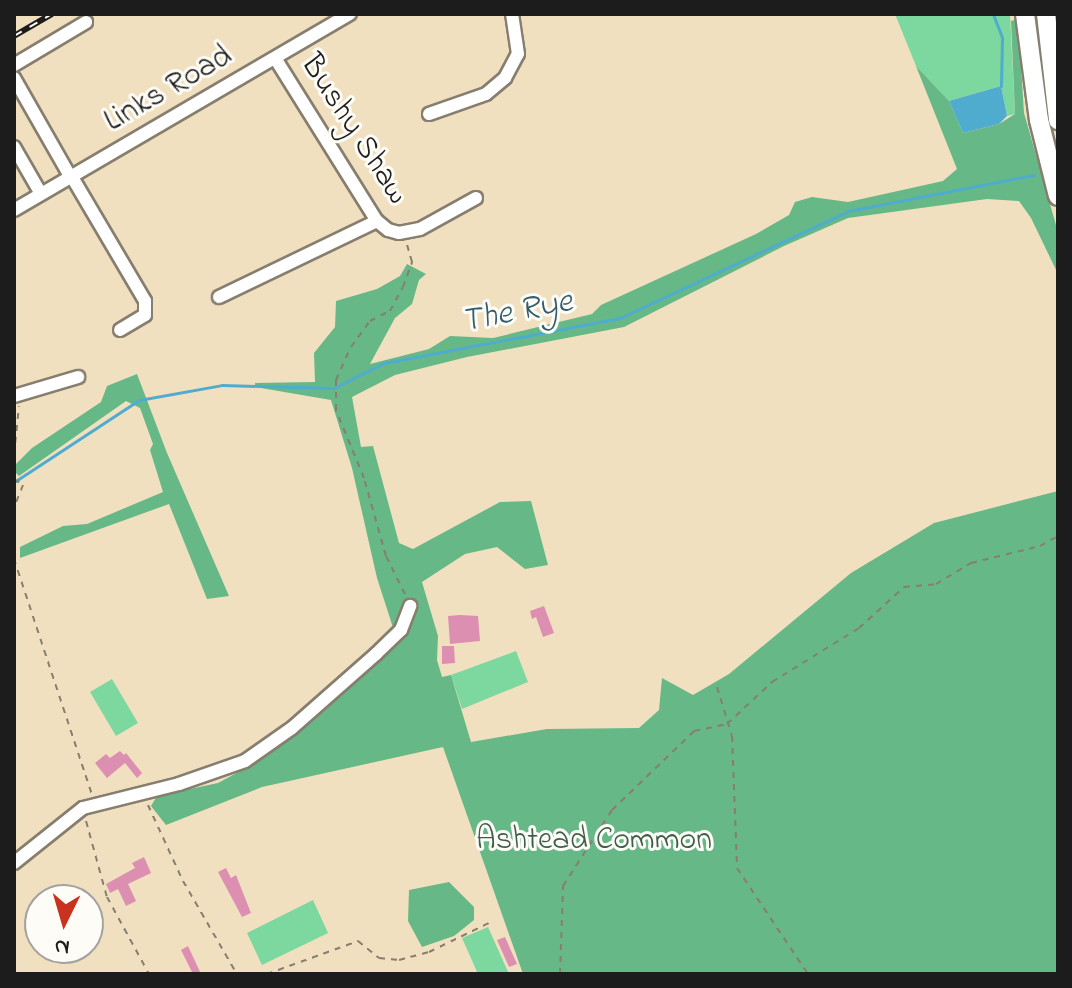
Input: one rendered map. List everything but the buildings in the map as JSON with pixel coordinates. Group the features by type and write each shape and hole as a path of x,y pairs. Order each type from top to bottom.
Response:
{"highway":[{"path":"1025,14 1039,120 1058,196"},
{"path":"1046,14 1058,120"}],"street":[{"name":"Links Road","path":"14,210 350,14"},
{"path":"429,114 486,94 505,78 518,54 512,14"},
{"path":"14,65 86,22"},
{"name":"Bushy Shaw","path":"275,58 377,221 399,233 420,229 476,198"},
{"path":"14,78 145,301 145,315 120,330"},
{"path":"14,147 41,194"},
{"path":"219,297 377,221"},
{"path":"14,379 19,394 78,377"},
{"path":"14,863 83,808 179,784 245,761 292,728 376,654 401,630 410,606"}],"path":[{"path":"399,233 412,262 390,311 370,321 351,347 336,380 336,410 364,478 386,556 410,606"},
{"path":"14,455 19,394"},
{"path":"14,479 23,485 14,507"},
{"path":"560,974 563,886 582,850 612,810 694,731 727,724 772,682 859,628 904,587 936,584 971,563 1040,546 1058,536"},
{"path":"14,559 92,792"},
{"path":"717,687 732,736 737,868 808,974"},
{"path":"143,793 183,881 237,974"},
{"path":"83,808 107,897 149,974"},
{"path":"267,974 358,941 379,958 399,960 429,952 491,922"}],"green space":[{"path":"895,14 1010,14 1015,114 1007,116 1001,86 949,101 916,66"},
{"name":"Ashtead Common","path":"1018,19 1024,113 1058,232 1058,274 1031,218 1019,201 987,199 848,218 784,246 624,327 467,357 395,375 352,397 361,447 373,446 399,543 413,549 500,502 531,501 548,565 525,569 497,547 465,554 422,582 438,636 437,660 442,677 451,675 471,742 547,729 639,728 659,710 662,678 693,695 729,674 851,573 934,523 1058,491 1058,974 523,974 443,747 262,787 166,825 151,806 157,796 218,783 259,761 318,716 398,643 377,578 352,468 331,400 255,387 255,383 315,382 314,353 335,327 336,301 377,289 400,276 407,264 426,274 419,280 412,304 395,318 370,364 429,349 450,336 493,338 592,314 601,305 756,234 789,215 795,202 812,197 848,202 943,181 957,169 916,66 949,101 963,133 999,124 1015,114 1011,21"},
{"path":"137,374 167,453 229,596 207,599 169,504 20,558 20,547 63,526 87,524 163,492 150,450 153,444 140,408 126,401 19,476 16,473 16,464 32,448 101,402 107,386"},
{"path":"516,651 528,682 462,709 451,675"},
{"path":"112,679 138,723 116,736 90,692"},
{"path":"449,882 474,907 474,920 454,936 422,947 408,921 409,890"},
{"path":"313,900 328,933 262,965 247,933"},
{"path":"488,927 509,974 478,974 462,938"}],"water":[{"path":"1001,86 1007,116 999,124 963,133 949,101"}],"waterway":[{"path":"993,14 1002,38 1001,86"},
{"name":"The Rye","path":"14,482 139,400 222,385 334,388 384,363 620,318 848,211 1034,175"}],"railway":[{"path":"14,36 52,14"}]}
